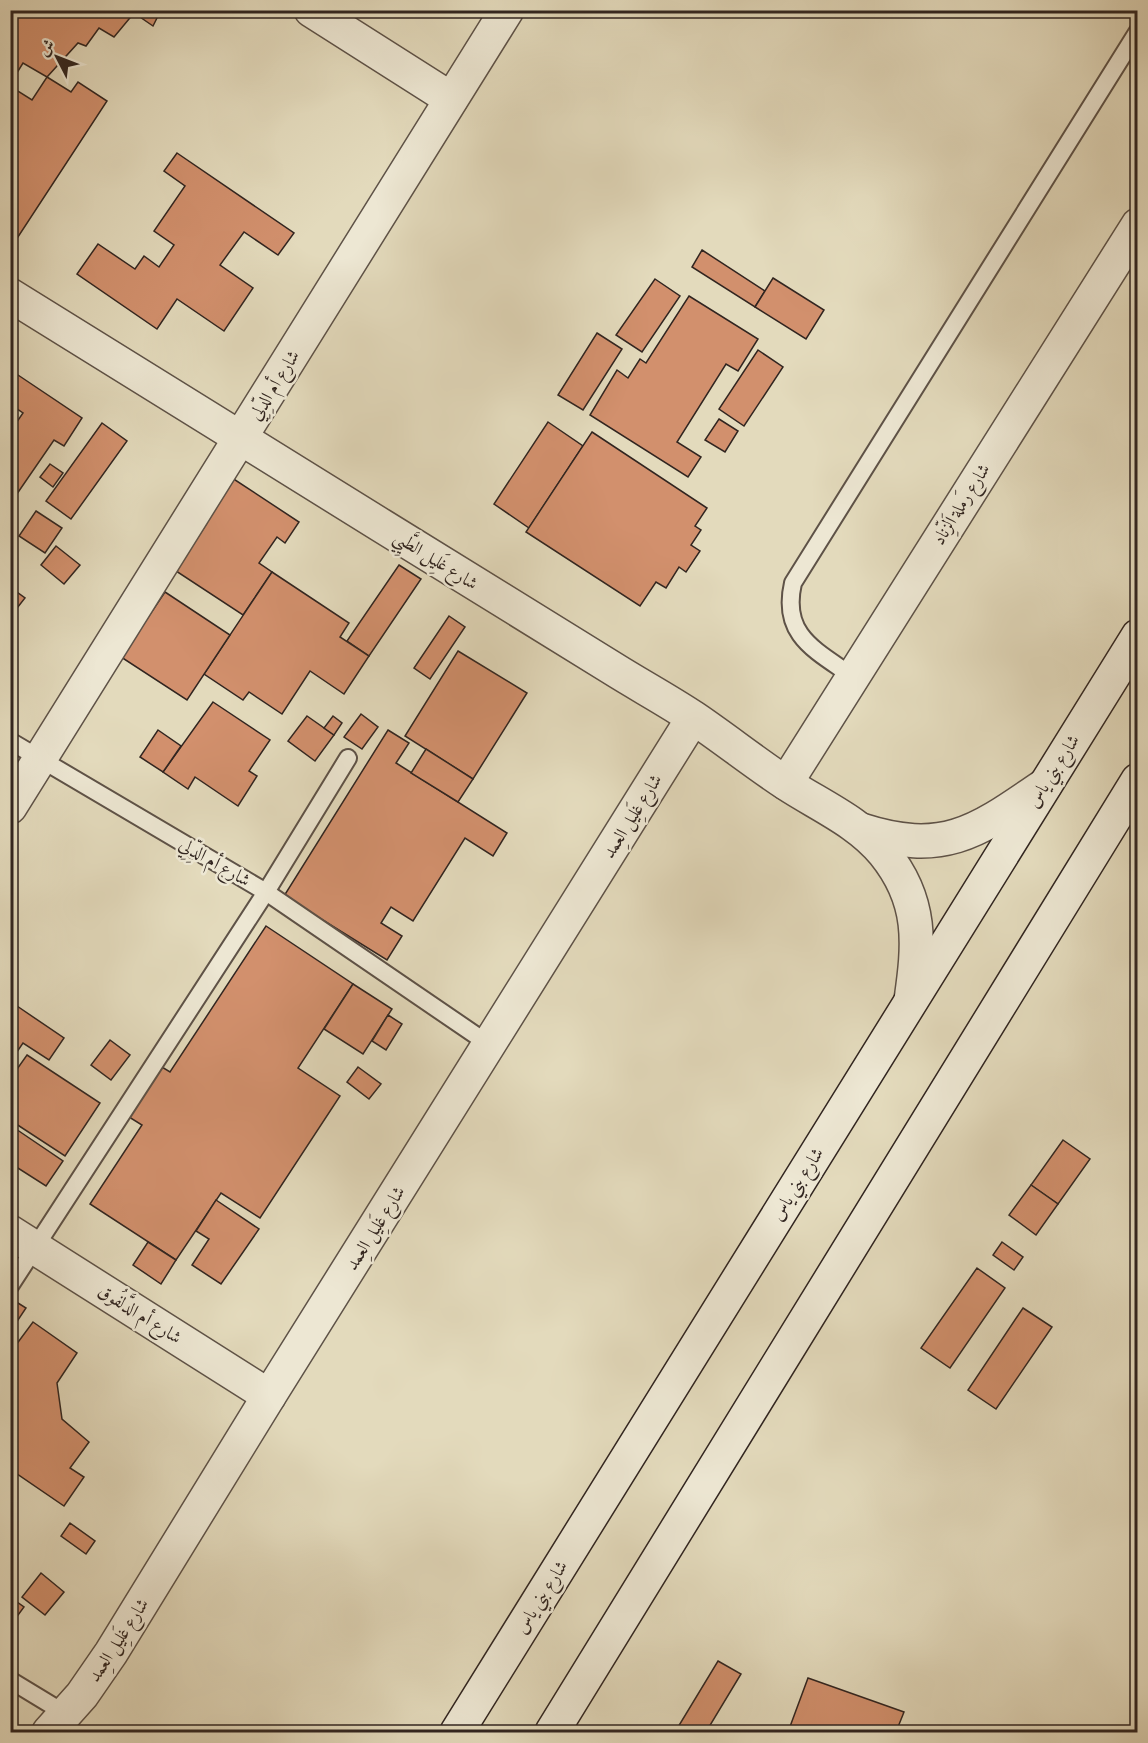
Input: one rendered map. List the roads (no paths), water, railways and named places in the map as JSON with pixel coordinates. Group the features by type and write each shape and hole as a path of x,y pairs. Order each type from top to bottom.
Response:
{"street":[{"path":"311,10 451,99"},
{"name":"شارع أم الدِّلِي","path":"10,807 507,10"},
{"name":"شارع رَملة اَلزِّناد","path":"786,783 1137,225"},
{"name":"شارع غَلِيل الطَّيِي","path":"11,297 693,718 786,783 859,829 882,851 898,873 910,896 917,937 917,958 910,1000"},
{"name":"شارع بني ياس","path":"457,1732 1137,636"},
{"name":"شارع غَلِيل العِمد","path":"58,1723 116,1646 269,1396 693,718"},
{"path":"552,1732 1137,780"},
{"name":"شارع غَلِيل الطَّيِي","path":"859,829 887,838 916,841 945,839 973,831 1045,785"},
{"name":"شارع أم الدَّلفُوق","path":"23,1240 269,1396"}],"lane":[{"path":"852,676 805,642 796,630 790,614 793,583 1137,31"},
{"path":"10,741 39,759"},
{"path":"10,1286 23,1240 266,892 348,758"},
{"name":"شارع أم الدِّلِي","path":"39,759 266,892 490,1045"},
{"path":"10,1680 58,1723"}]}
